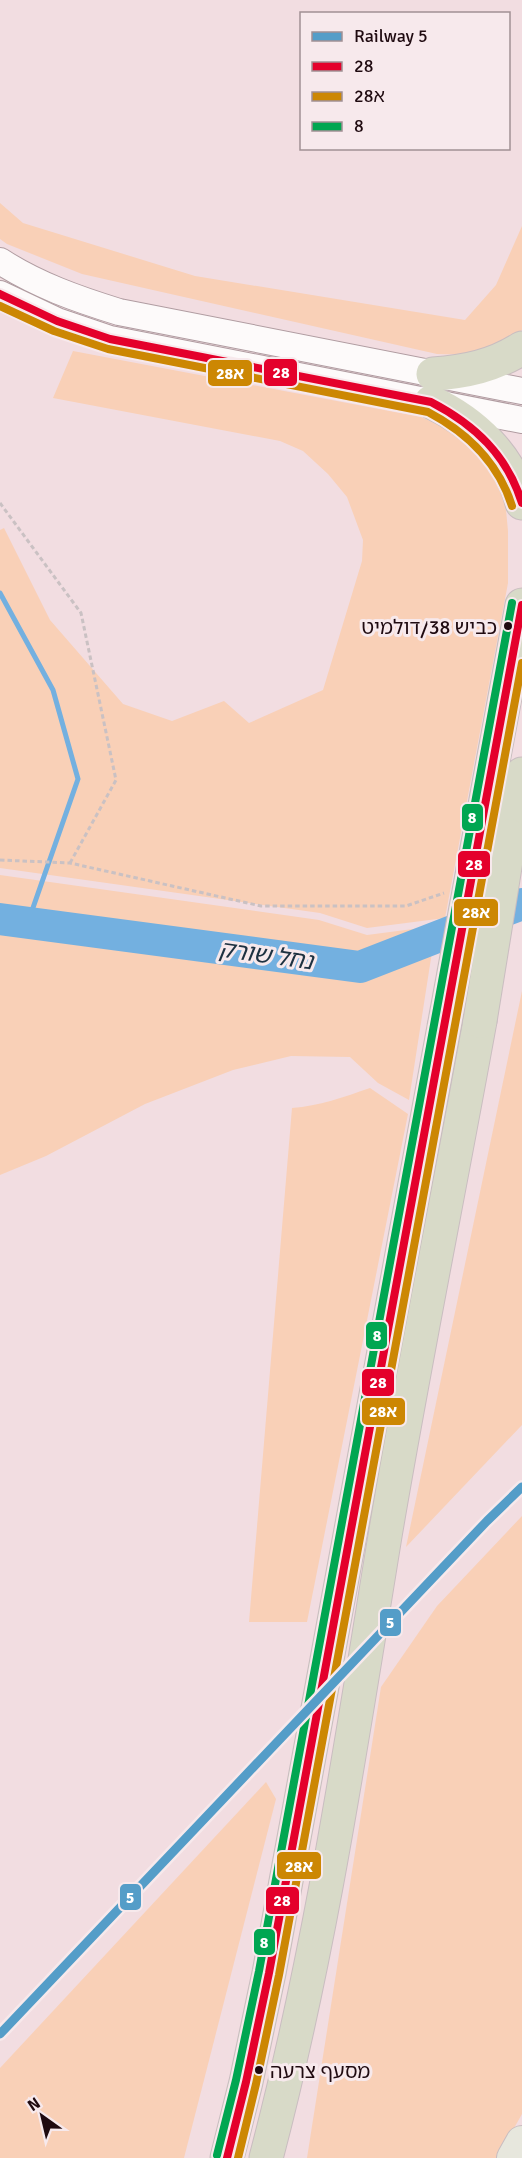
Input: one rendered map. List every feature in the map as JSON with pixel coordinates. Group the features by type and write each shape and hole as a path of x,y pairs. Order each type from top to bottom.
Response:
{"highway":[{"path":"522,348 510,356 432,388 459,418 495,450 513,477 522,503"},
{"path":"227,2158 265,1996 522,605"},
{"path":"266,2158 284,2092 309,1972 350,1752 386,1531 480,1021 522,774"},
{"path":"279,2158 284,2092"},
{"path":"218,2158 236,2121"}],"main road":[{"path":"513,2158 522,2142"}],"street":[{"path":"0,261 65,295 119,312 432,388 522,420"},
{"path":"0,294 57,321 110,339 432,388 522,391"}],"path":[{"path":"0,503 81,614 116,780 70,863"},
{"path":"0,860 70,863 261,906 406,906 448,891"}],"shaded area":[{"path":"0,203 23,223 195,276 465,320 496,285 522,226 522,330 501,344 482,351 437,354 82,274 7,244 0,239"},
{"path":"73,351 421,417 448,429 488,461 504,489 508,531 508,583 445,918 367,928 320,913 0,868 0,530 4,528 50,620 123,704 172,721 224,701 249,723 323,690 362,561 363,540 347,497 328,474 303,451 280,441 53,398"},
{"path":"0,875 319,920 367,935 436,926 409,1100 378,1083 350,1057 291,1056 233,1070 145,1104 46,1156 0,1175"},
{"path":"522,991 522,1425 406,1547"},
{"path":"370,1088 408,1114 307,1622 249,1622 292,1108 322,1103"},
{"path":"522,1516 522,2114 497,2158 307,2158 381,1687 437,1606"},
{"path":"266,1782 276,1799 184,2158 0,2158 0,2068"}],"waterway":[{"path":"0,593 53,690 78,779 28,922"},
{"name":"נחל שורק","path":"0,919 360,967 522,904"}],"rail line":[{"name":"5","path":"0,2034 487,1521 522,1487"}],"transit line":[{"name":"28","path":"0,294 57,321 110,339 431,402 462,421 487,443 508,470 522,503"},
{"name":"28א","path":"0,306 54,331 108,349 428,412 456,429 480,450 499,476 512,506"},
{"name":"8","path":"217,2155 236,2080 259,1971 512,603"},
{"name":"28","path":"227,2158 269,1973 522,605"},
{"name":"28א","path":"238,2158 279,1975 522,663"}],"place":[{"name":"כביש 38/דולמיט","path":"508,626"},
{"name":"מסעף צרעה","path":"259,2070"}]}
